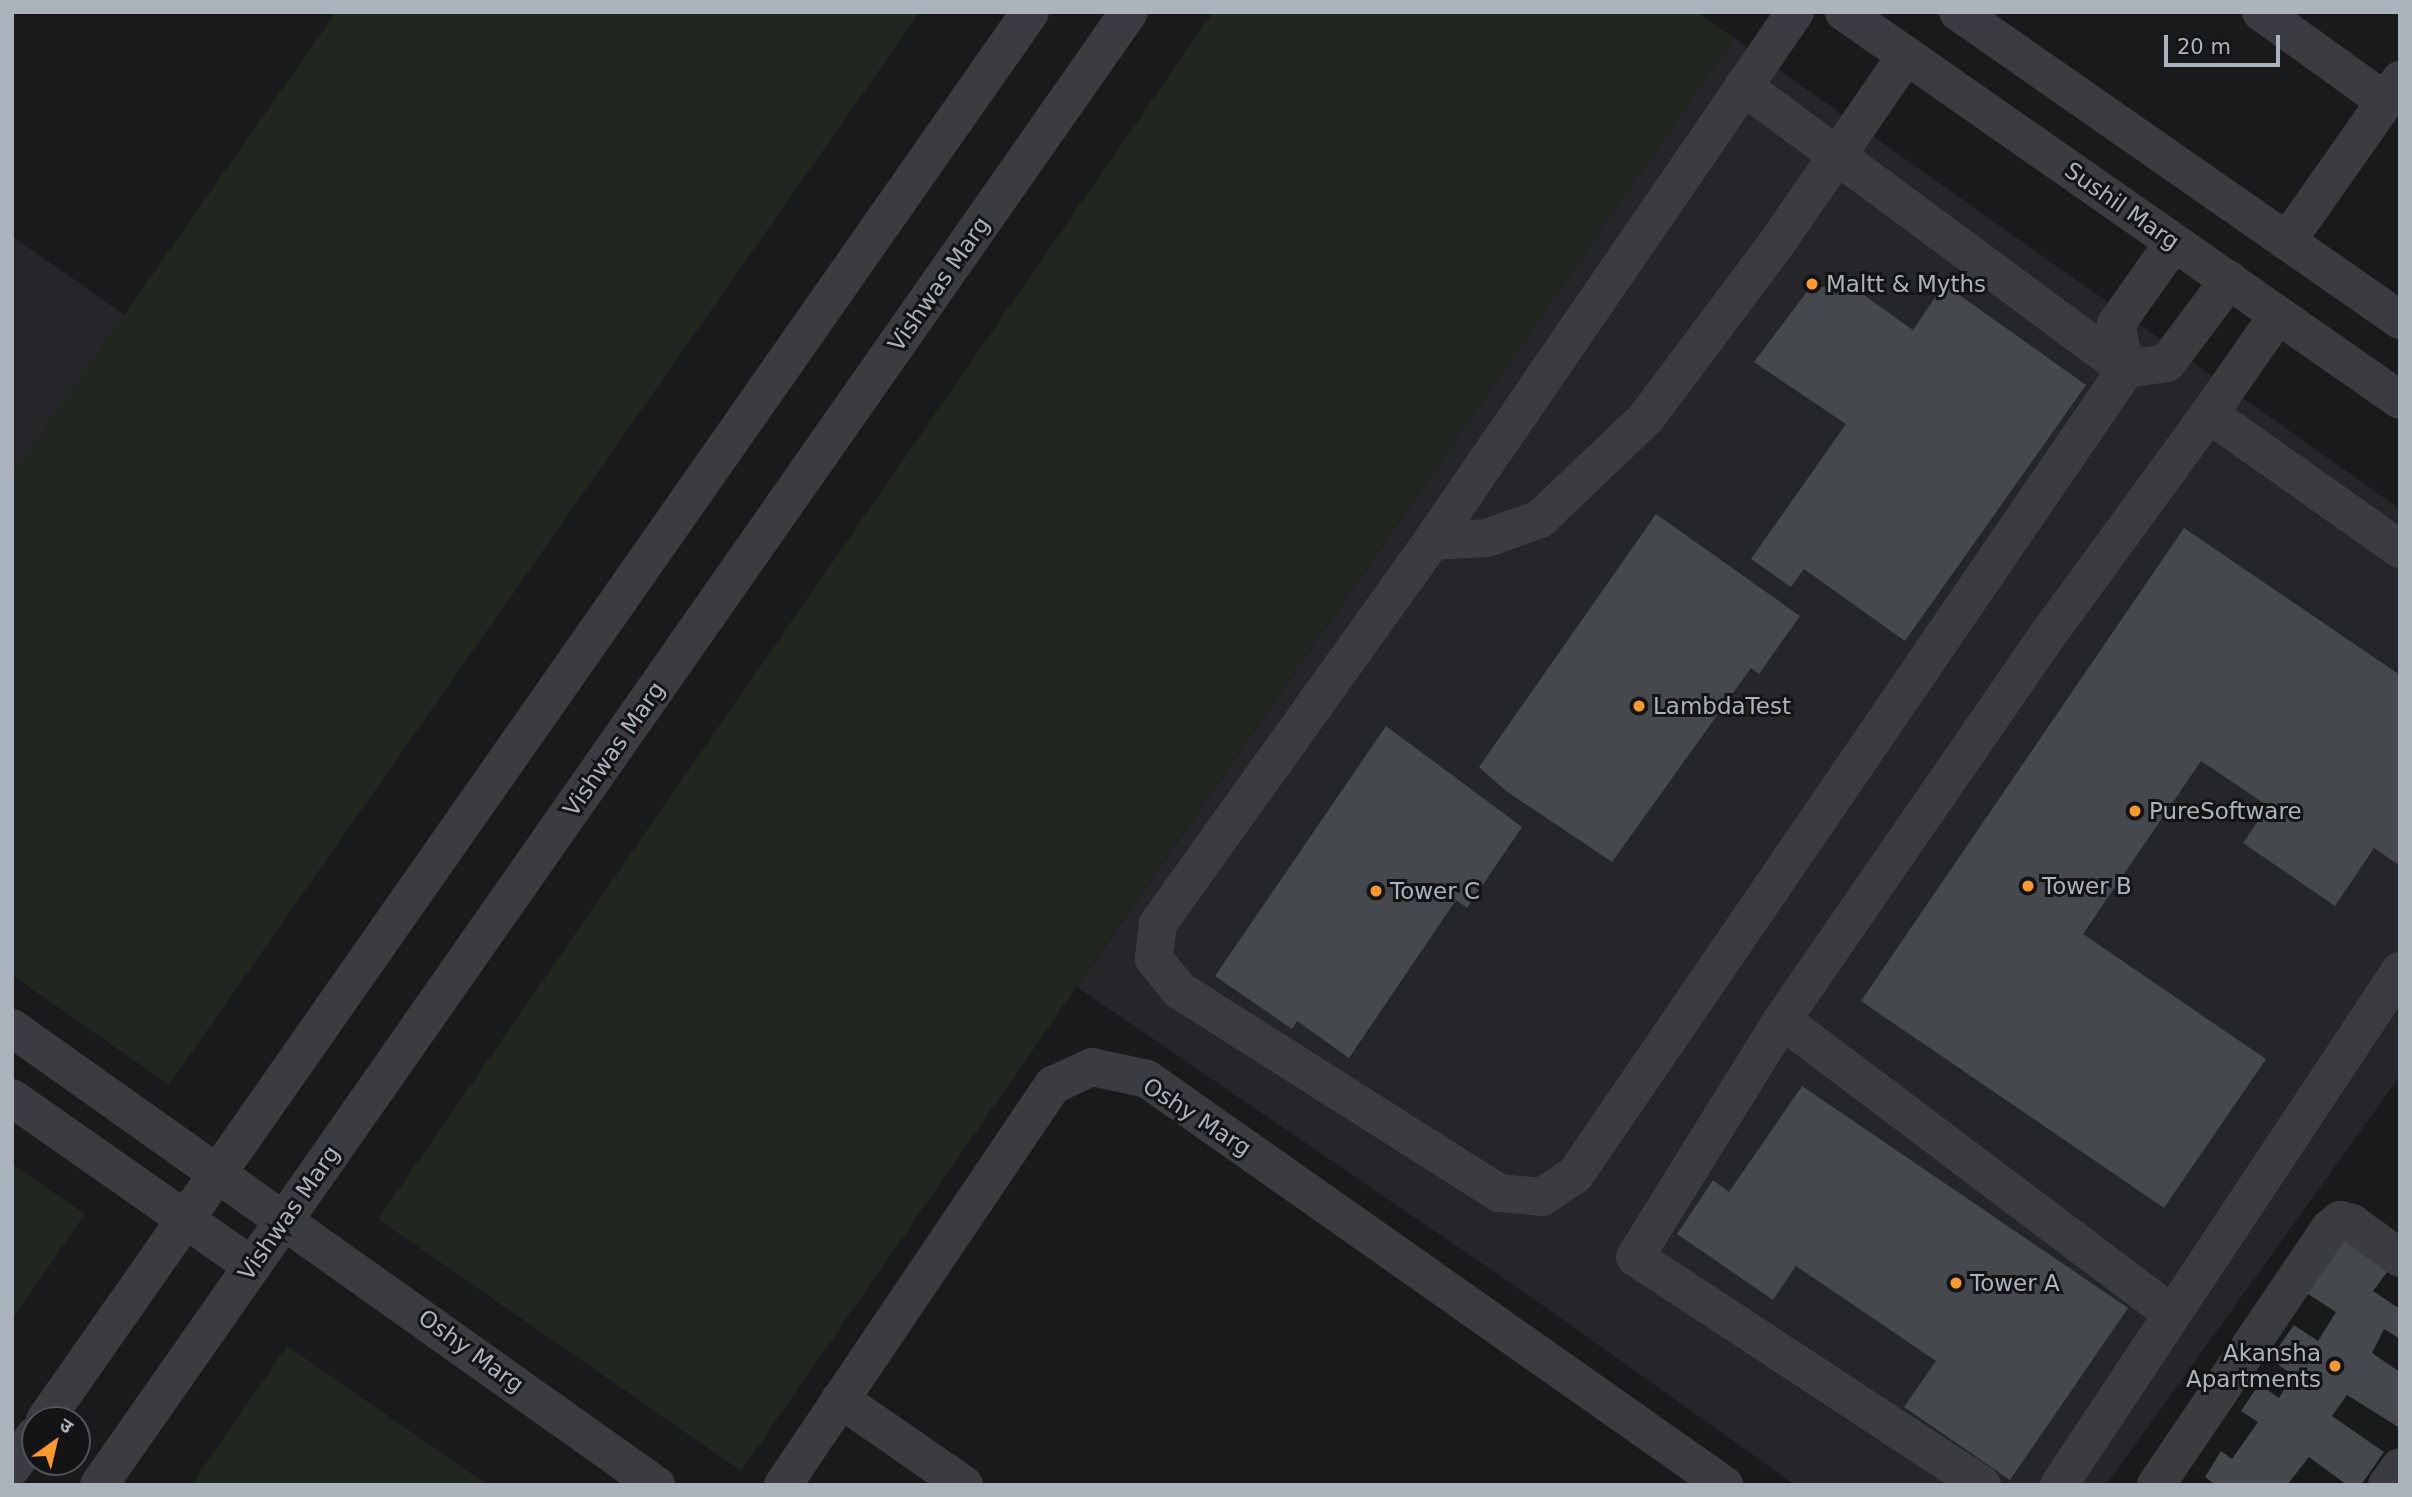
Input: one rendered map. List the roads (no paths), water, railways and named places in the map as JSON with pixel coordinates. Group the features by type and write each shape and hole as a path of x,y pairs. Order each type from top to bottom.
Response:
{"street":[{"path":"56,1406 1030,12"},
{"name":"Vishwas Marg","path":"99,1485 1129,12"},
{"path":"1795,12 1432,541 1158,924 1154,959 1179,990 1499,1193 1542,1197 1575,1175 2126,369 2116,324 2174,242"},
{"name":"Sushil Marg","path":"1844,12 2400,400"},
{"path":"1958,12 2400,320"},
{"path":"2261,12 2392,91 2287,242"},
{"path":"1432,541 1487,538 1541,519 1646,418 1906,56"},
{"path":"1743,86 1838,152 2126,369 2167,363 2229,280"},
{"path":"1982,1485 1634,1256 1782,1020 2047,636 2278,315"},
{"path":"2209,414 2400,549"},
{"path":"2059,1485 2400,971"},
{"path":"1782,1020 2172,1314"},
{"name":"Oshy Marg","path":"12,1028 286,1218 656,1485"},
{"name":"Oshy Marg","path":"783,1485 1053,1085 1092,1068 1147,1079 1724,1485"},
{"path":"12,1098 252,1266"},
{"path":"2157,1485 2330,1228 2340,1220 2352,1223 2400,1258"},
{"path":"840,1399 964,1485"},
{"path":"2387,1485 2400,1467"}],"place":[{"name":"Maltt & Myths","path":"1812,284"},
{"name":"LambdaTest","path":"1639,706"},
{"name":"PureSoftware","path":"2135,811"},
{"name":"Tower B","path":"2028,886"},
{"name":"Tower C","path":"1376,891"},
{"name":"Tower A","path":"1956,1283"},
{"name":"Akansha Apartments","path":"2335,1366"}]}
